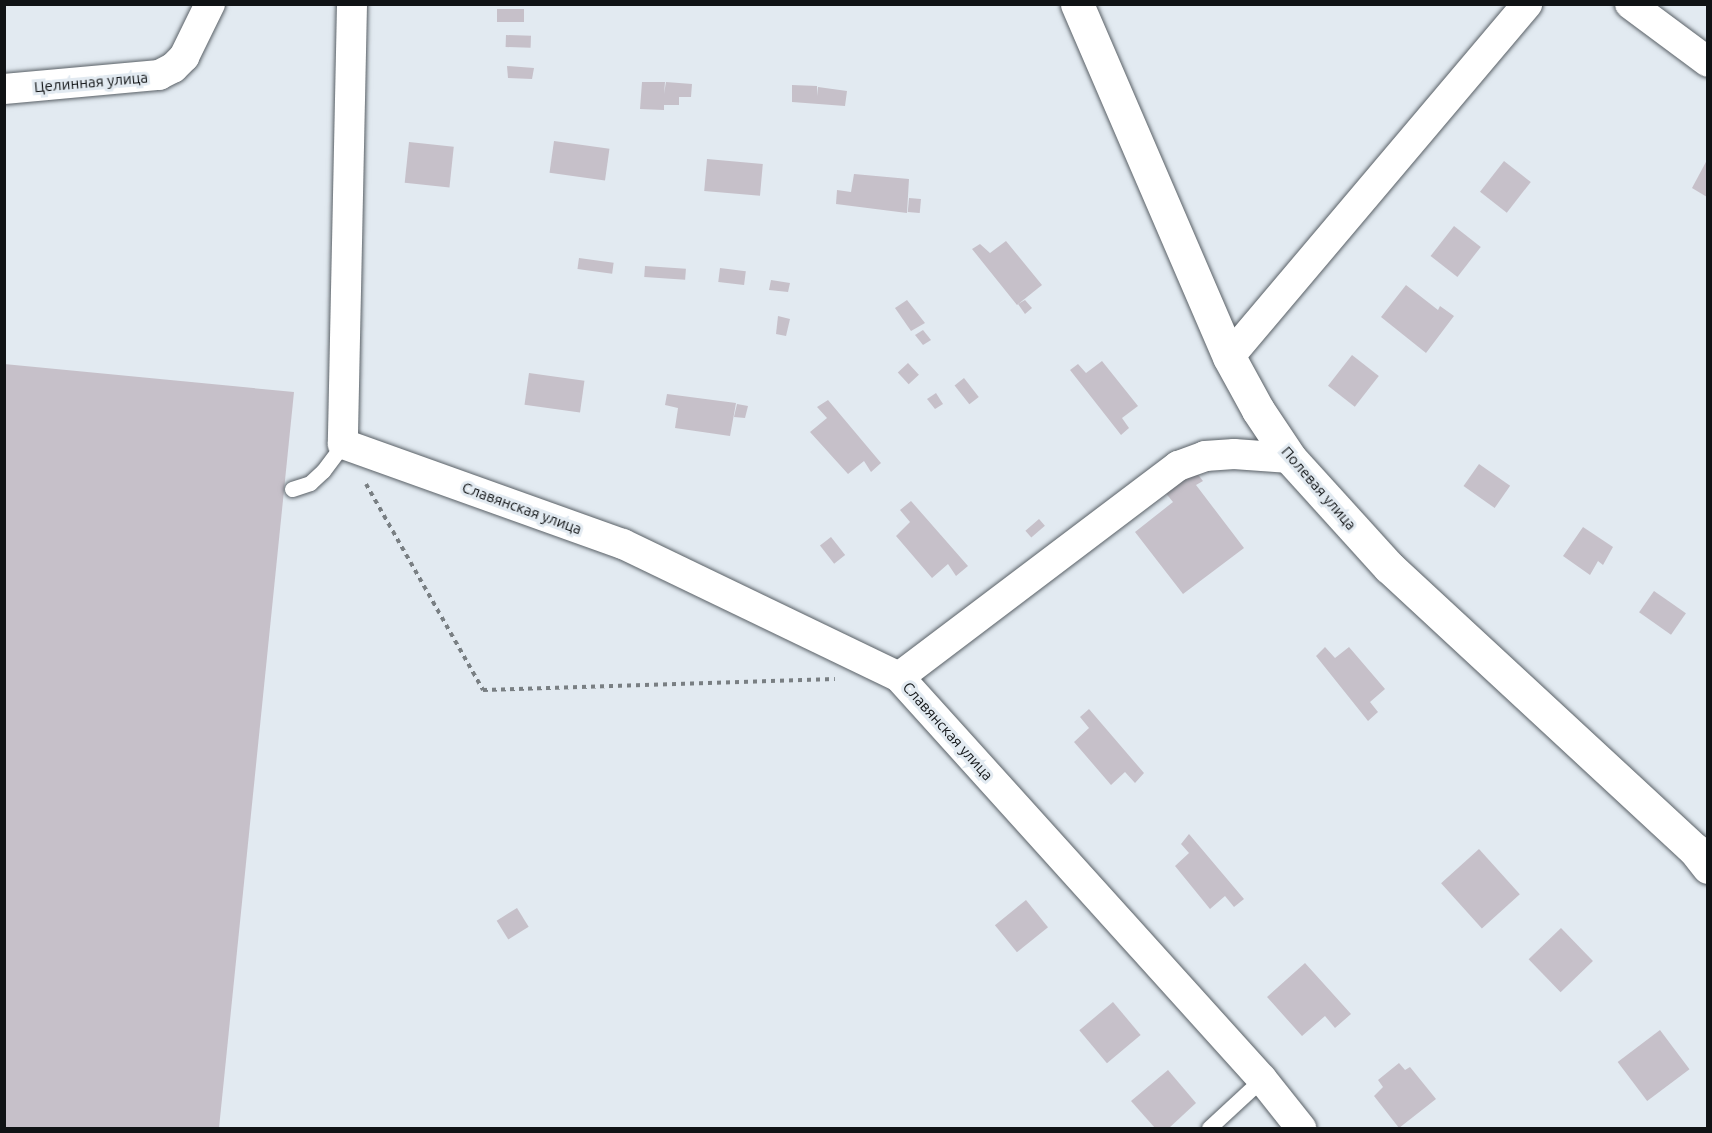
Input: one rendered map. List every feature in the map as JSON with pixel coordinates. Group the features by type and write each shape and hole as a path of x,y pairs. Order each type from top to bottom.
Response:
{"street":[{"name":"Целинная улица","path":"4,89 159,75 173,68 184,57 210,4"},
{"path":"343,444 352,4"},
{"name":"Полевая улица","path":"1077,4 1229,357 1258,410 1290,458 1389,567 1703,856"},
{"path":"1229,357 1527,4"},
{"path":"1630,4 1707,62"},
{"name":"Славянская улица","path":"343,444 623,544 899,677 1262,1079 1301,1128"},
{"path":"899,677 1178,466 1205,456 1234,454 1290,458"}],"lane":[{"path":"292,489 310,483 323,471 343,444"},
{"path":"1209,1128 1262,1079"}],"path":[{"path":"343,444 483,690 840,679"}],"building":[{"path":"497,9 524,9 524,22 497,22"},
{"path":"506,35 531,36 531,48 506,47"},
{"path":"507,66 534,68 532,79 508,78"},
{"path":"642,82 665,82 664,94 666,82 692,84 691,97 679,97 679,105 664,105 664,110 640,109"},
{"path":"792,85 817,86 817,96 818,87 847,91 845,106 792,102"},
{"path":"554,141 609,149 605,180 550,173"},
{"path":"409,142 454,147 449,187 405,183"},
{"path":"707,159 763,164 760,196 704,191"},
{"path":"1707,160 1707,197 1692,188"},
{"path":"1504,161 1531,182 1507,213 1480,192"},
{"path":"854,174 909,179 907,213 836,204 837,190 851,192"},
{"path":"909,198 921,199 920,213 908,212"},
{"path":"1454,226 1481,247 1457,277 1431,256"},
{"path":"1006,241 1042,285 1017,305 972,249 980,244 990,253"},
{"path":"579,258 614,263 612,274 577,269"},
{"path":"645,266 686,269 685,280 644,277"},
{"path":"720,268 746,271 744,285 718,282"},
{"path":"771,280 790,283 788,292 769,290"},
{"path":"1406,285 1438,310 1440,306 1454,316 1426,353 1381,317"},
{"path":"907,300 925,323 911,331 895,308"},
{"path":"1025,300 1032,308 1025,314 1018,304"},
{"path":"778,316 790,319 786,336 776,334"},
{"path":"923,330 931,340 923,345 915,335"},
{"path":"1352,355 1379,376 1355,407 1328,386"},
{"path":"1102,361 1138,406 1122,418 1129,428 1121,435 1070,370 1078,364 1086,373"},
{"path":"908,363 919,375 909,384 898,373"},
{"path":"4,364 294,392 219,1128 4,1128"},
{"path":"529,373 584,381 580,412 525,405"},
{"path":"964,378 979,397 969,404 955,385"},
{"path":"936,393 943,404 935,409 927,399"},
{"path":"667,394 736,403 730,436 675,428 678,408 665,405"},
{"path":"828,400 881,463 871,472 864,461 848,474 810,432 827,418 817,407"},
{"path":"737,404 748,406 745,418 734,417"},
{"path":"1479,464 1510,486 1495,508 1464,486"},
{"path":"1196,472 1203,481 1196,485 1244,548 1183,594 1135,532 1173,502 1164,491"},
{"path":"911,501 968,566 956,576 948,564 932,578 896,536 910,522 900,510"},
{"path":"1039,519 1045,526 1031,538 1025,531"},
{"path":"1583,527 1613,547 1603,565 1598,561 1590,575 1563,556"},
{"path":"831,537 845,555 834,564 820,546"},
{"path":"1654,591 1686,613 1671,635 1639,612"},
{"path":"1325,647 1335,658 1349,647 1385,689 1370,702 1378,712 1368,721 1316,656"},
{"path":"1089,709 1144,773 1135,783 1125,772 1111,785 1074,742 1089,728 1080,717"},
{"path":"1189,834 1244,899 1234,907 1225,896 1210,909 1175,866 1189,853 1181,844"},
{"path":"1479,849 1520,894 1482,928 1441,883"},
{"path":"1026,900 1048,927 1017,952 995,925"},
{"path":"517,908 529,927 508,939 497,921"},
{"path":"1561,928 1593,961 1561,992 1529,959"},
{"path":"1305,963 1351,1014 1335,1028 1325,1016 1302,1036 1267,997"},
{"path":"1113,1002 1141,1035 1107,1063 1079,1030"},
{"path":"1660,1030 1689,1069 1647,1101 1618,1062"},
{"path":"1399,1063 1405,1070 1410,1067 1436,1099 1399,1128 1374,1096 1383,1087 1378,1080"},
{"path":"1168,1070 1196,1103 1169,1128 1155,1128 1131,1101"}]}
